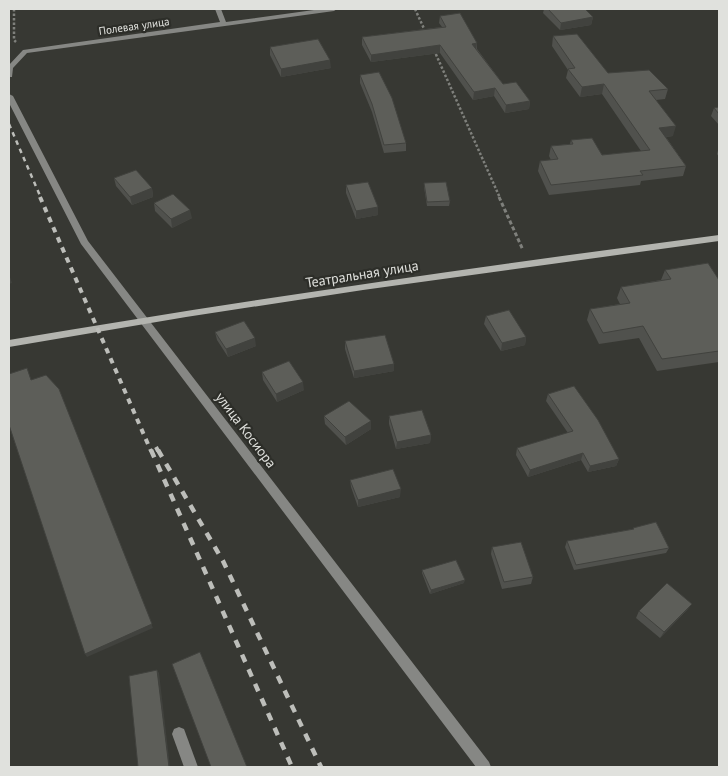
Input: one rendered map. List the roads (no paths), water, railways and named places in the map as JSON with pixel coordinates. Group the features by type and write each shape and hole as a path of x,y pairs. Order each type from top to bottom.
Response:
{"street":[{"path":"218,9 224,24"},
{"name":"Полевая улица","path":"9,75 10,68 25,51 334,9"},
{"name":"улица Косиора","path":"9,96 84,242 484,767"},
{"name":"Театральная улица","path":"9,344 145,321 528,263 719,238"},
{"path":"179,734 191,767"}],"railway":[{"path":"9,124 41,198"},
{"path":"40,197 151,451"},
{"path":"156,447 158,451"},
{"path":"151,450 292,767"},
{"path":"158,450 223,561 321,767"}]}
